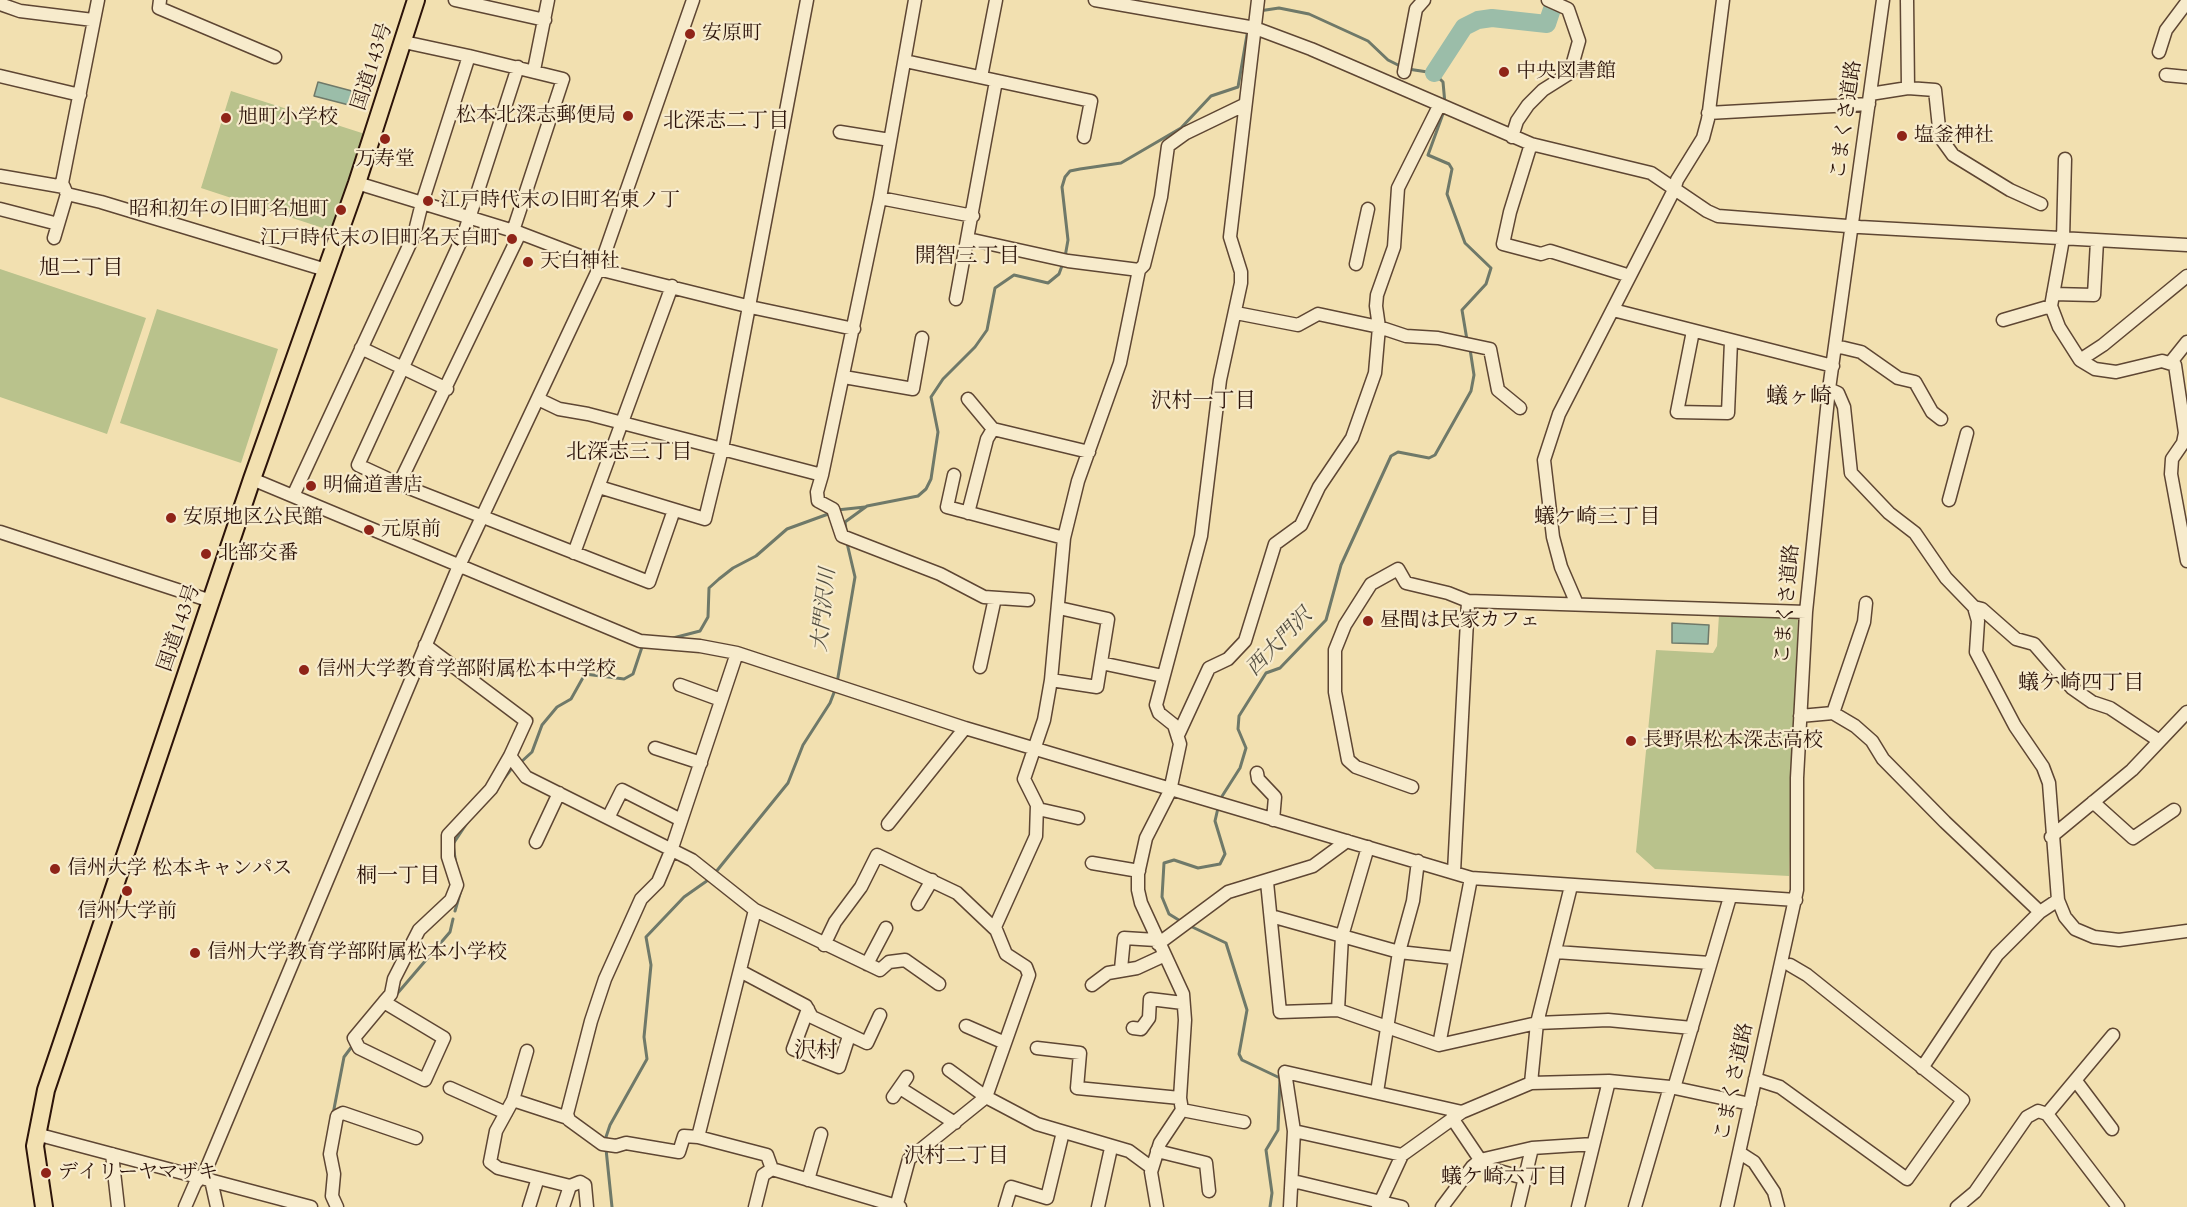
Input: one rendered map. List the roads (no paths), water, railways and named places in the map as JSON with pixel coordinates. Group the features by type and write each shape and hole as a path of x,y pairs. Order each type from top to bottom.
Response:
{"highway":[{"name":"国道143号","path":"44,1207 36,1157 36,1134 46,1090 252,480 357,183 416,0"}],"street":[{"path":"54,238 65,191 62,183 98,0"},
{"path":"160,0 159,8 275,57"},
{"path":"455,0 545,20"},
{"path":"534,70 548,0"},
{"path":"185,1207 195,1184 206,1179 458,568 600,266 693,0"},
{"path":"599,487 705,519 722,449 807,0"},
{"path":"915,0 880,198 844,377 817,492 818,501 833,509 842,536 847,536 940,574 984,597 1028,600"},
{"path":"981,77 996,0"},
{"path":"1095,0 1251,27 1311,49 1512,137 1651,173 1674,190 1718,216 2187,245"},
{"path":"1404,69 1416,9 1424,0"},
{"path":"1512,137 1517,121 1528,105 1543,90 1570,73 1579,41 1574,20 1568,9 1548,0"},
{"path":"1577,604 1552,537 1544,460 1559,414 1674,190 1677,180 1702,138 1708,113 1724,0"},
{"name":"こまくさ道路","path":"1727,1207 1796,900 1800,716 1806,612 1829,389 1883,0"},
{"path":"1907,0 1908,88"},
{"path":"2159,52 2166,30 2187,2"},
{"path":"0,4 21,11 93,20"},
{"path":"1157,1207 1152,1168 1157,1151 1181,1104 1183,994 1159,946 1138,890 1139,871 1146,838 1170,791 1180,744 1179,733 1174,725 1159,713 1156,705 1201,536 1220,380 1236,314 1241,272 1230,237 1251,27 1258,7"},
{"path":"399,484 447,389 516,232 563,79 534,70 404,42"},
{"path":"292,496 414,234 469,56"},
{"path":"905,61 1091,101 1084,137"},
{"path":"518,67 468,217 465,234 358,465 399,484 649,582 674,510"},
{"path":"2166,75 2187,77"},
{"path":"0,76 80,95"},
{"path":"956,299 996,81"},
{"path":"1708,113 1869,99 1908,88 1935,90 1940,137 1953,156 2010,190 2041,204"},
{"path":"996,930 1036,836 1038,809 1024,779 1044,720 1051,680 1064,538 1078,482 1120,363 1139,270 1144,265 1161,197 1168,146 1186,133 1244,105"},
{"path":"1179,733 1209,669 1228,659 1245,641 1275,544 1301,525 1319,487 1352,438 1375,373 1379,327 1377,295 1394,247 1398,188 1442,107"},
{"path":"840,132 890,141"},
{"path":"1532,144 1510,212 1503,244 1541,254 1550,251 1629,276"},
{"path":"2065,159 2063,239 2052,300 2059,327 2080,360 2095,369 2116,372 2162,361 2175,365 2185,433 2183,443 2172,459 2171,474 2187,561"},
{"path":"0,176 65,191 326,270"},
{"path":"357,183 516,232 600,266 750,306 854,329"},
{"path":"880,198 973,216"},
{"path":"0,209 58,224"},
{"path":"1356,264 1368,209"},
{"path":"968,239 1064,260 1139,270"},
{"path":"2003,320 2052,300 2094,295 2097,241"},
{"path":"2080,360 2103,345 2187,276"},
{"path":"574,553 672,286"},
{"path":"1613,310 1833,366"},
{"path":"1236,314 1298,325 1318,314 1379,327 1406,336 1438,338 1490,349 1498,390 1520,408"},
{"path":"1692,331 1677,412 1728,413 1731,341"},
{"path":"844,377 913,389 922,338"},
{"path":"2171,362 2187,342"},
{"path":"1836,346 1861,352 1898,378 1915,382 1932,412 1941,419"},
{"path":"361,348 447,389"},
{"path":"1829,389 1838,393 1844,407 1851,473 1888,513 1915,533 1946,578 1974,608 1978,621 1976,652 2015,726 2043,767 2049,783 2058,900 2065,917 2075,929 2094,937 2140,939 2187,931"},
{"path":"538,399 559,409 588,414 822,475"},
{"path":"968,399 993,429 1089,452"},
{"path":"968,513 987,439 993,429"},
{"path":"1949,500 1966,433"},
{"path":"954,475 947,507 1064,538"},
{"path":"252,480 458,568 643,642 700,646 737,653 965,728 1170,791 1471,878 1796,900"},
{"path":"0,532 211,601"},
{"path":"1412,787 1356,767 1348,760 1335,692 1335,650 1345,625 1371,584 1398,569 1406,583 1448,593 1468,601 1806,612"},
{"path":"980,667 994,598"},
{"path":"1454,872 1468,601"},
{"path":"1833,713 1864,622 1866,603"},
{"path":"1051,680 1097,687 1108,619 1059,608"},
{"path":"1974,608 1982,609 2016,639 2034,644 2072,688 2092,702 2110,708 2158,740"},
{"path":"384,1002 444,1038 424,1080 359,1048 354,1038 384,1002 391,994 394,979 419,930 451,900 457,885 448,856 448,835 491,789 526,721 425,645"},
{"path":"568,1118 591,1021 605,979 641,899 658,882 671,851 737,653"},
{"path":"1101,663 1163,676"},
{"path":"680,685 721,700"},
{"path":"2052,837 2132,770 2187,712"},
{"path":"1800,716 1833,713 1872,741 1890,767 2040,912"},
{"path":"888,824 965,728"},
{"path":"655,748 700,763"},
{"path":"510,756 526,777 692,860 713,879 755,910 880,970 889,962 905,960 939,984"},
{"path":"1257,773 1258,779 1275,797 1273,820"},
{"path":"608,818 621,790 681,820"},
{"path":"536,842 559,793"},
{"path":"2093,802 2133,838 2174,810"},
{"path":"1038,809 1078,818"},
{"path":"1092,985 1108,973 1137,968 1184,923 1228,892 1268,882 1313,866 1347,842"},
{"path":"1338,1010 1342,936 1368,847"},
{"path":"772,1169 898,1207 909,1160 986,1096 1029,975 1026,967 1006,954 996,930 957,893 877,855 861,887 835,922 824,945"},
{"path":"1377,1092 1399,952 1413,901 1418,861"},
{"path":"1092,863 1139,871"},
{"path":"1439,1045 1471,878"},
{"path":"918,904 932,880"},
{"path":"1268,882 1280,1012 1338,1010 1439,1045 1537,1023 1608,1020 1692,1028"},
{"path":"1531,1083 1537,1023 1571,886"},
{"path":"1635,1207 1692,1028 1730,897"},
{"path":"1922,1068 1997,955 2040,912 2058,900"},
{"path":"698,1137 755,910"},
{"path":"1271,916 1399,952 1454,958"},
{"path":"867,964 886,928"},
{"path":"1121,969 1124,938 1159,946"},
{"path":"1556,952 1710,963"},
{"path":"1755,1079 1780,1087 1907,1179 1963,1101 1807,975 1790,965"},
{"path":"740,971 808,1009 812,1017 867,1043 880,1015"},
{"path":"1133,1028 1141,1029 1149,1018 1150,999 1183,1003"},
{"path":"808,1009 793,1049 838,1067 849,1036"},
{"path":"966,1026 1005,1043"},
{"path":"2047,1114 2114,1035"},
{"path":"1037,1048 1080,1053 1077,1088 1181,1104 1244,1122"},
{"path":"527,1051 513,1100 496,1131 490,1162 498,1168 570,1186 580,1182 585,1185 587,1207"},
{"path":"949,1070 986,1096 1037,1124 1128,1151 1152,1168"},
{"path":"1290,1207 1294,1131 1285,1072 1377,1092 1457,1115 1485,1167 1524,1178"},
{"path":"907,1077 896,1093 955,1123"},
{"path":"1578,1207 1609,1081"},
{"path":"1379,1204 1402,1155 1457,1115 1531,1083 1609,1081 1672,1087 1750,1104"},
{"path":"2076,1081 2112,1129"},
{"path":"450,1088 506,1113"},
{"path":"513,1100 568,1118 589,1136 606,1144 626,1143 680,1152 684,1136 698,1137 767,1155 772,1169"},
{"path":"1957,1207 1975,1192 2027,1117 2038,1111 2047,1114 2118,1207"},
{"path":"337,1207 332,1196 334,1174 330,1154 337,1116 343,1113 416,1138"},
{"path":"1294,1131 1402,1155"},
{"path":"1005,1207 1011,1187 1047,1198 1063,1132"},
{"path":"36,1134 311,1207"},
{"path":"808,1180 821,1134"},
{"path":"1442,1207 1480,1160 1532,1148 1593,1143"},
{"path":"1098,1207 1112,1148"},
{"path":"1518,1207 1532,1148"},
{"path":"1157,1151 1206,1163 1209,1191"},
{"path":"1740,1153 1754,1162 1774,1192 1778,1207"},
{"path":"112,1154 118,1207"},
{"path":"755,1207 763,1175 772,1169"},
{"path":"529,1207 538,1178"},
{"path":"206,1179 217,1207"},
{"path":"1293,1181 1379,1204 1402,1207"},
{"path":"563,1207 570,1186"}],"waterway":[{"name":"大門沢川","path":"1434,73 1464,27 1478,20 1492,18 1547,24 1555,0"},
{"name":"大門沢川","path":"1259,11 1279,8 1309,14 1368,41 1388,60 1402,67"},
{"name":"大門沢川","path":"1065,257 1068,240 1062,187 1065,177 1070,171 1121,163 1181,128 1211,96 1238,87 1248,29"},
{"name":"西大門沢","path":"1408,69 1434,73 1443,82 1445,104"},
{"name":"西大門沢","path":"1444,111 1428,155 1449,164 1452,169 1447,194 1465,243 1491,268 1486,284 1462,310 1467,340"},
{"name":"大門沢川","path":"846,530 845,522 867,506 918,496 926,489 931,479 938,432 931,397 943,379 975,347 987,330 995,288 1014,275 1048,283 1059,274 1063,263"},
{"name":"西大門沢","path":"1219,801 1240,768 1246,748 1238,729 1239,716 1266,673 1280,668 1326,620 1341,565 1391,456 1398,452 1429,458 1435,455 1471,391 1474,375 1470,349"},
{"path":"837,510 865,507"},
{"path":"673,638 700,631 708,617 709,588 719,579 733,568 756,556 787,529 831,513"},
{"name":"大門沢川","path":"837,683 855,577 847,543"},
{"path":"520,763 532,752 542,725 557,707 571,699 585,674 624,679 633,674 643,644"},
{"name":"大門沢川","path":"715,873 788,783 803,745 830,703 835,690"},
{"path":"502,781 512,768"},
{"name":"西大門沢","path":"1182,922 1169,914 1162,897 1164,863 1174,860 1198,868 1220,864 1225,854 1215,821 1218,808"},
{"path":"456,865 453,844 467,823"},
{"name":"大門沢川","path":"605,1140 610,1125 647,1059 644,1037 651,965 646,937 684,897 711,878"},
{"path":"455,911 461,890"},
{"path":"396,995 450,932 453,919"},
{"name":"西大門沢","path":"1188,925 1226,943 1247,1010 1239,1054 1242,1060 1280,1078 1278,1130 1266,1150 1272,1193 1270,1207"},
{"path":"333,1114 344,1057 353,1045"},
{"name":"大門沢川","path":"606,1149 612,1207"}],"place":[{"name":"安原町","path":"690,34"},
{"name":"中央図書館","path":"1504,72"},
{"name":"松本北深志郵便局","path":"628,116"},
{"name":"旭町小学校","path":"226,118"},
{"name":"塩釜神社","path":"1902,136"},
{"name":"万寿堂","path":"385,139"},
{"name":"江戸時代末の旧町名東ノ丁","path":"428,201"},
{"name":"昭和初年の旧町名旭町","path":"341,210"},
{"name":"江戸時代末の旧町名天白町","path":"512,239"},
{"name":"天白神社","path":"528,262"},
{"name":"明倫道書店","path":"311,486"},
{"name":"安原地区公民館","path":"171,518"},
{"name":"元原前","path":"369,530"},
{"name":"北部交番","path":"206,554"},
{"name":"昼間は民家カフェ","path":"1368,621"},
{"name":"信州大学教育学部附属松本中学校","path":"304,670"},
{"name":"長野県松本深志高校","path":"1631,741"},
{"name":"信州大学 松本キャンパス","path":"55,869"},
{"name":"信州大学前","path":"127,891"},
{"name":"信州大学教育学部附属松本小学校","path":"195,953"},
{"name":"デイリーヤマザキ","path":"46,1173"}],"district":[{"name":"北深志二丁目","path":"726,122"},
{"name":"開智三丁目","path":"967,257"},
{"name":"旭二丁目","path":"81,269"},
{"name":"蟻ヶ崎","path":"1799,398"},
{"name":"沢村一丁目","path":"1203,402"},
{"name":"北深志三丁目","path":"629,453"},
{"name":"蟻ケ崎三丁目","path":"1597,518"},
{"name":"蟻ケ崎四丁目","path":"2081,684"},
{"name":"桐一丁目","path":"398,877"},
{"name":"沢村","path":"816,1052"},
{"name":"沢村二丁目","path":"956,1157"},
{"name":"蟻ケ崎六丁目","path":"1504,1178"}]}
